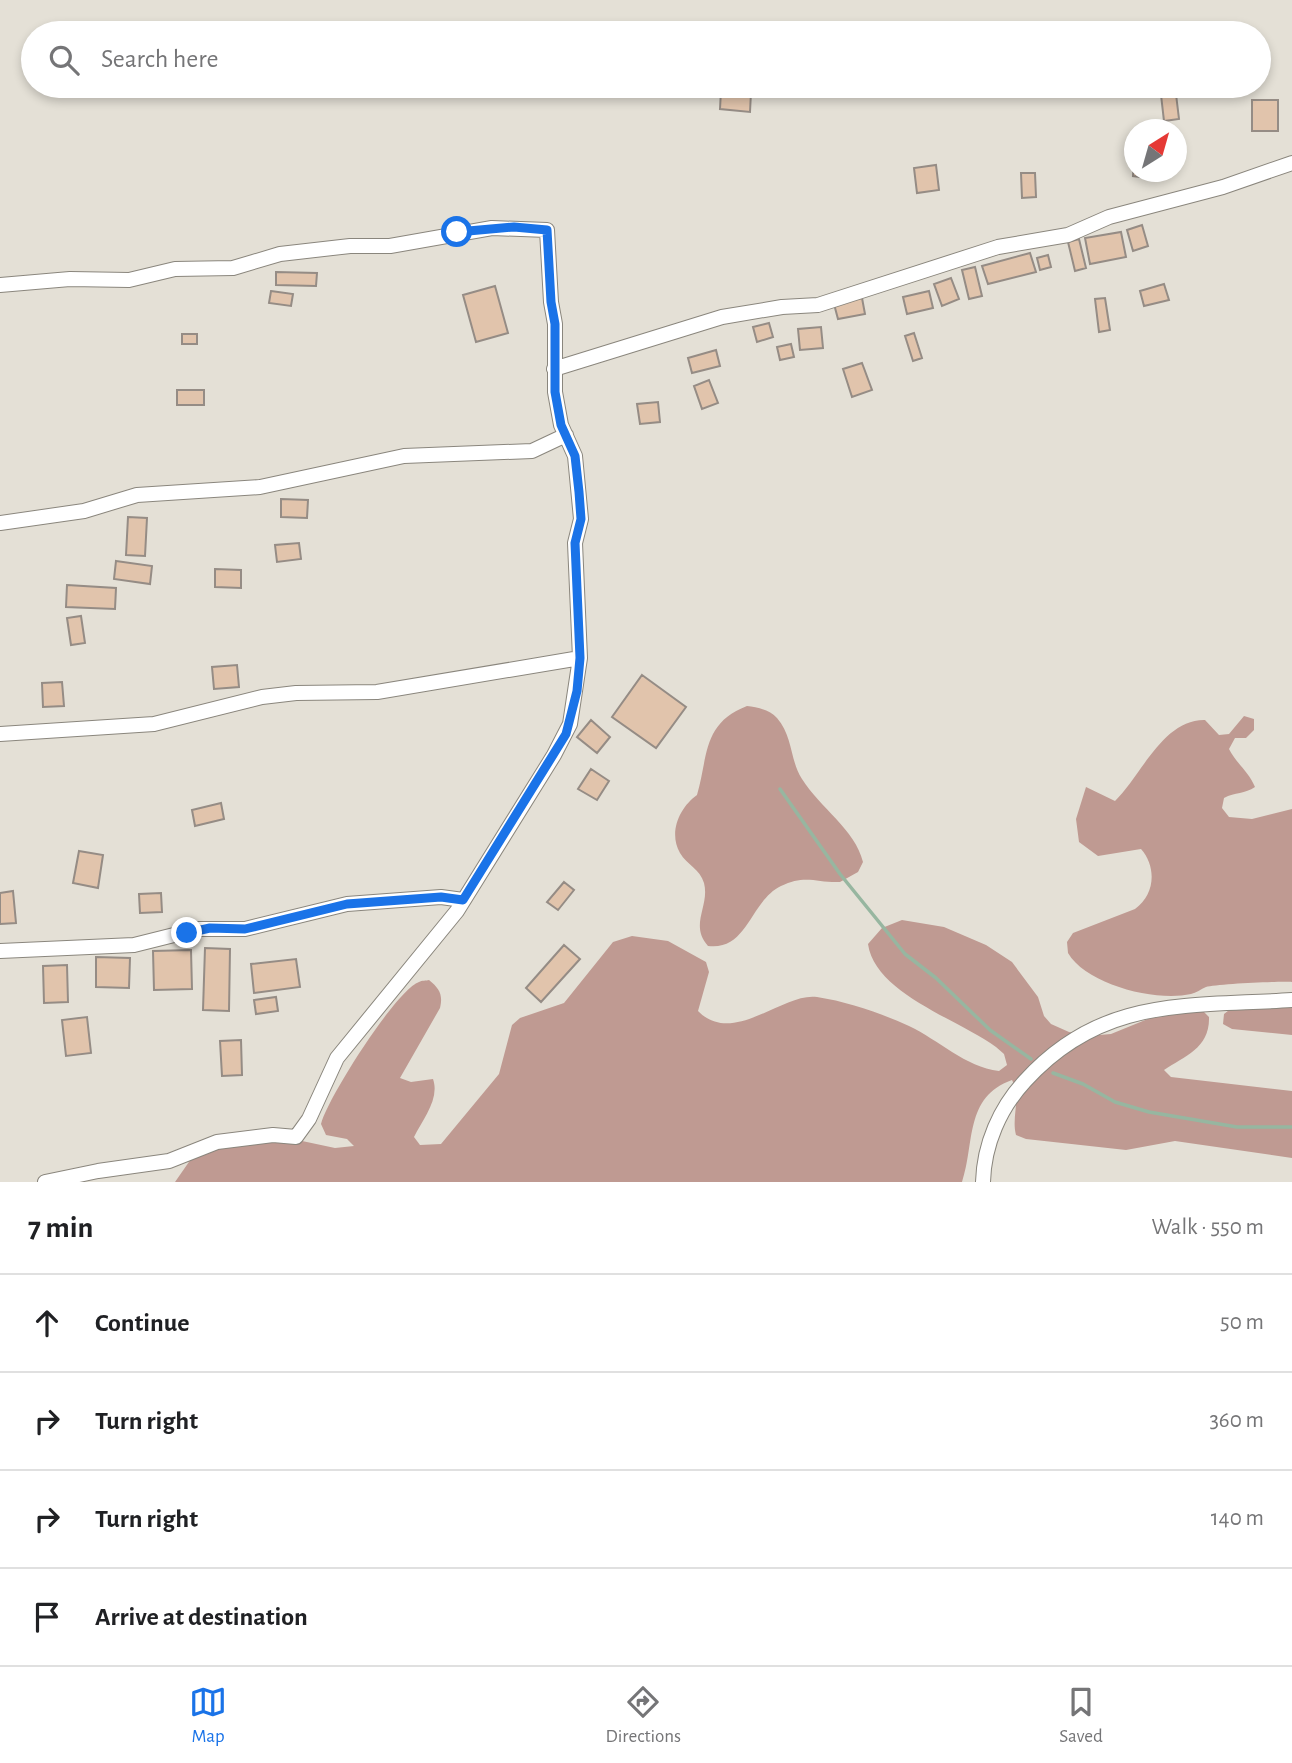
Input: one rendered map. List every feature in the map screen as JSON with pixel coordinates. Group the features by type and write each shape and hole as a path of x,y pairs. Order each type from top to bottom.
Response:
{"street":[{"path":"554,369 722,317 782,307 818,305 998,247 1068,235 1109,217 1223,187 1292,163"},
{"path":"0,285 70,279 129,280 186,268 233,268 280,254 350,246 390,246 492,228 547,230 551,302 555,324 554,369 558,415 575,456 581,519 575,543 580,658 577,691 566,734 463,900 337,1058 309,1119 296,1137 273,1135 217,1142 169,1161 45,1182"},
{"path":"0,523 84,511 137,495 260,487 404,456 532,452 566,435"},
{"path":"0,734 155,724 262,697 296,693 377,692 580,658"},
{"path":"0,951 134,945 198,929 245,929 347,904 441,897 463,900"},
{"path":"983,1182 993,1130 1014,1093 1044,1060 1076,1036 1110,1020 1137,1012 1292,1000"}],"shaded area":[{"path":"747,706 767,711 777,718 786,733 802,779 853,839 863,862 858,872 840,882 797,880 781,886 762,902 741,933 732,941 708,946 700,931 704,883 700,874 680,853 675,837 676,829 685,806 697,795 714,732 732,713"},
{"path":"1244,716 1254,719 1254,730 1246,738 1235,738 1229,749 1255,787 1224,798 1222,808 1229,817 1252,819 1292,809 1292,982 1222,985 1176,996 1142,993 1090,974 1068,953 1067,942 1073,933 1135,909 1147,896 1152,880 1150,864 1141,849 1098,856 1079,842 1076,819 1086,787 1115,801 1154,751 1177,729 1190,722 1205,720 1219,735 1229,734"},
{"path":"902,920 944,927 986,945 1012,962 1038,997 1044,1016 1051,1024 1069,1032 1088,1036 1111,1034 1160,1014 1202,1010 1209,1017 1208,1028 1201,1044 1164,1070 1171,1077 1292,1091 1292,1158 1175,1141 1126,1150 1026,1139 1016,1135 1016,1093 1012,1080 986,1098 979,1110 962,1182 175,1182 191,1159 211,1146 288,1138 335,1148 354,1146 347,1139 326,1135 321,1124 326,1111 379,1024 408,989 420,981 429,980 440,992 440,1008 400,1078 411,1082 433,1079 435,1086 432,1101 414,1137 420,1145 441,1144 499,1074 512,1025 520,1018 564,1003 613,942 632,936 668,941 706,962 709,972 698,1011 712,1021 742,1021 789,1002 817,997 853,1005 887,1017 909,1026 975,1064 999,1071 1007,1065 1004,1054 996,1047 902,991 874,962 868,944 882,928"},
{"path":"1233,1007 1292,1008 1292,1035 1232,1029 1223,1024 1224,1014"}],"building":[{"path":"721,98 751,98 750,112 720,109"},
{"path":"1161,98 1176,98 1179,119 1164,119"},
{"path":"1252,100 1278,100 1278,131 1252,131"},
{"path":"936,165 939,190 917,193 914,168"},
{"path":"1021,173 1035,173 1036,197 1022,198"},
{"path":"1142,225 1148,246 1133,251 1127,230"},
{"path":"1121,232 1126,257 1090,264 1085,238"},
{"path":"1079,239 1086,268 1075,271 1068,242"},
{"path":"1030,253 1036,272 988,284 982,266"},
{"path":"1048,255 1051,267 1040,270 1037,258"},
{"path":"975,267 982,296 969,299 962,270"},
{"path":"276,272 317,273 316,286 276,285"},
{"path":"951,278 959,299 942,306 934,284"},
{"path":"1164,284 1169,300 1144,306 1140,291"},
{"path":"495,286 508,333 476,342 463,295"},
{"path":"271,291 293,294 291,306 269,303"},
{"path":"929,291 933,308 907,314 903,297"},
{"path":"862,298 865,314 838,319 834,304"},
{"path":"1105,298 1110,330 1099,332 1095,299"},
{"path":"769,323 773,337 757,342 753,327"},
{"path":"821,327 823,348 800,350 798,329"},
{"path":"914,333 922,358 913,361 905,336"},
{"path":"182,334 197,334 197,344 182,344"},
{"path":"791,344 794,357 780,360 777,347"},
{"path":"716,350 720,366 692,373 688,358"},
{"path":"862,363 872,390 852,397 843,369"},
{"path":"709,380 718,403 702,409 694,386"},
{"path":"177,390 204,390 204,405 177,405"},
{"path":"658,402 660,422 640,424 637,404"},
{"path":"281,499 308,500 307,518 281,517"},
{"path":"128,517 147,518 145,556 126,555"},
{"path":"299,543 301,559 277,562 275,545"},
{"path":"116,561 152,566 150,584 114,579"},
{"path":"215,569 241,570 241,588 215,587"},
{"path":"67,585 116,588 115,609 66,607"},
{"path":"81,616 85,643 71,645 67,618"},
{"path":"237,665 239,687 214,689 212,667"},
{"path":"642,675 686,707 656,748 612,717"},
{"path":"62,682 64,706 43,707 42,683"},
{"path":"591,720 610,737 597,753 577,737"},
{"path":"591,769 609,781 597,800 578,789"},
{"path":"221,803 224,819 195,826 192,810"},
{"path":"79,851 103,855 98,888 73,883"},
{"path":"564,882 574,890 558,910 547,902"},
{"path":"13,891 16,923 0,924 0,893"},
{"path":"161,893 162,912 140,913 139,894"},
{"path":"564,945 580,959 541,1002 526,988"},
{"path":"205,948 230,949 229,1011 203,1010"},
{"path":"191,950 192,989 154,990 153,951"},
{"path":"96,957 130,958 129,988 96,987"},
{"path":"296,959 300,987 254,993 251,964"},
{"path":"67,965 68,1002 44,1003 43,966"},
{"path":"276,997 278,1011 256,1014 254,1000"},
{"path":"87,1017 91,1053 66,1056 62,1020"},
{"path":"241,1040 242,1075 222,1076 220,1041"}],"waterway":[{"path":"780,789 840,874 905,954 936,978 990,1030 1031,1059"},
{"path":"1053,1073 1083,1084 1115,1102 1149,1112 1237,1127 1292,1127"}],"route":[{"path":"187,933 210,928 245,929 290,917 325,912 347,904 406,902 441,897 463,900 489,863 570,724 580,658 575,543 581,519 575,456 561,425 555,392 555,324 548,268 547,230 514,227 457,232"}]}
